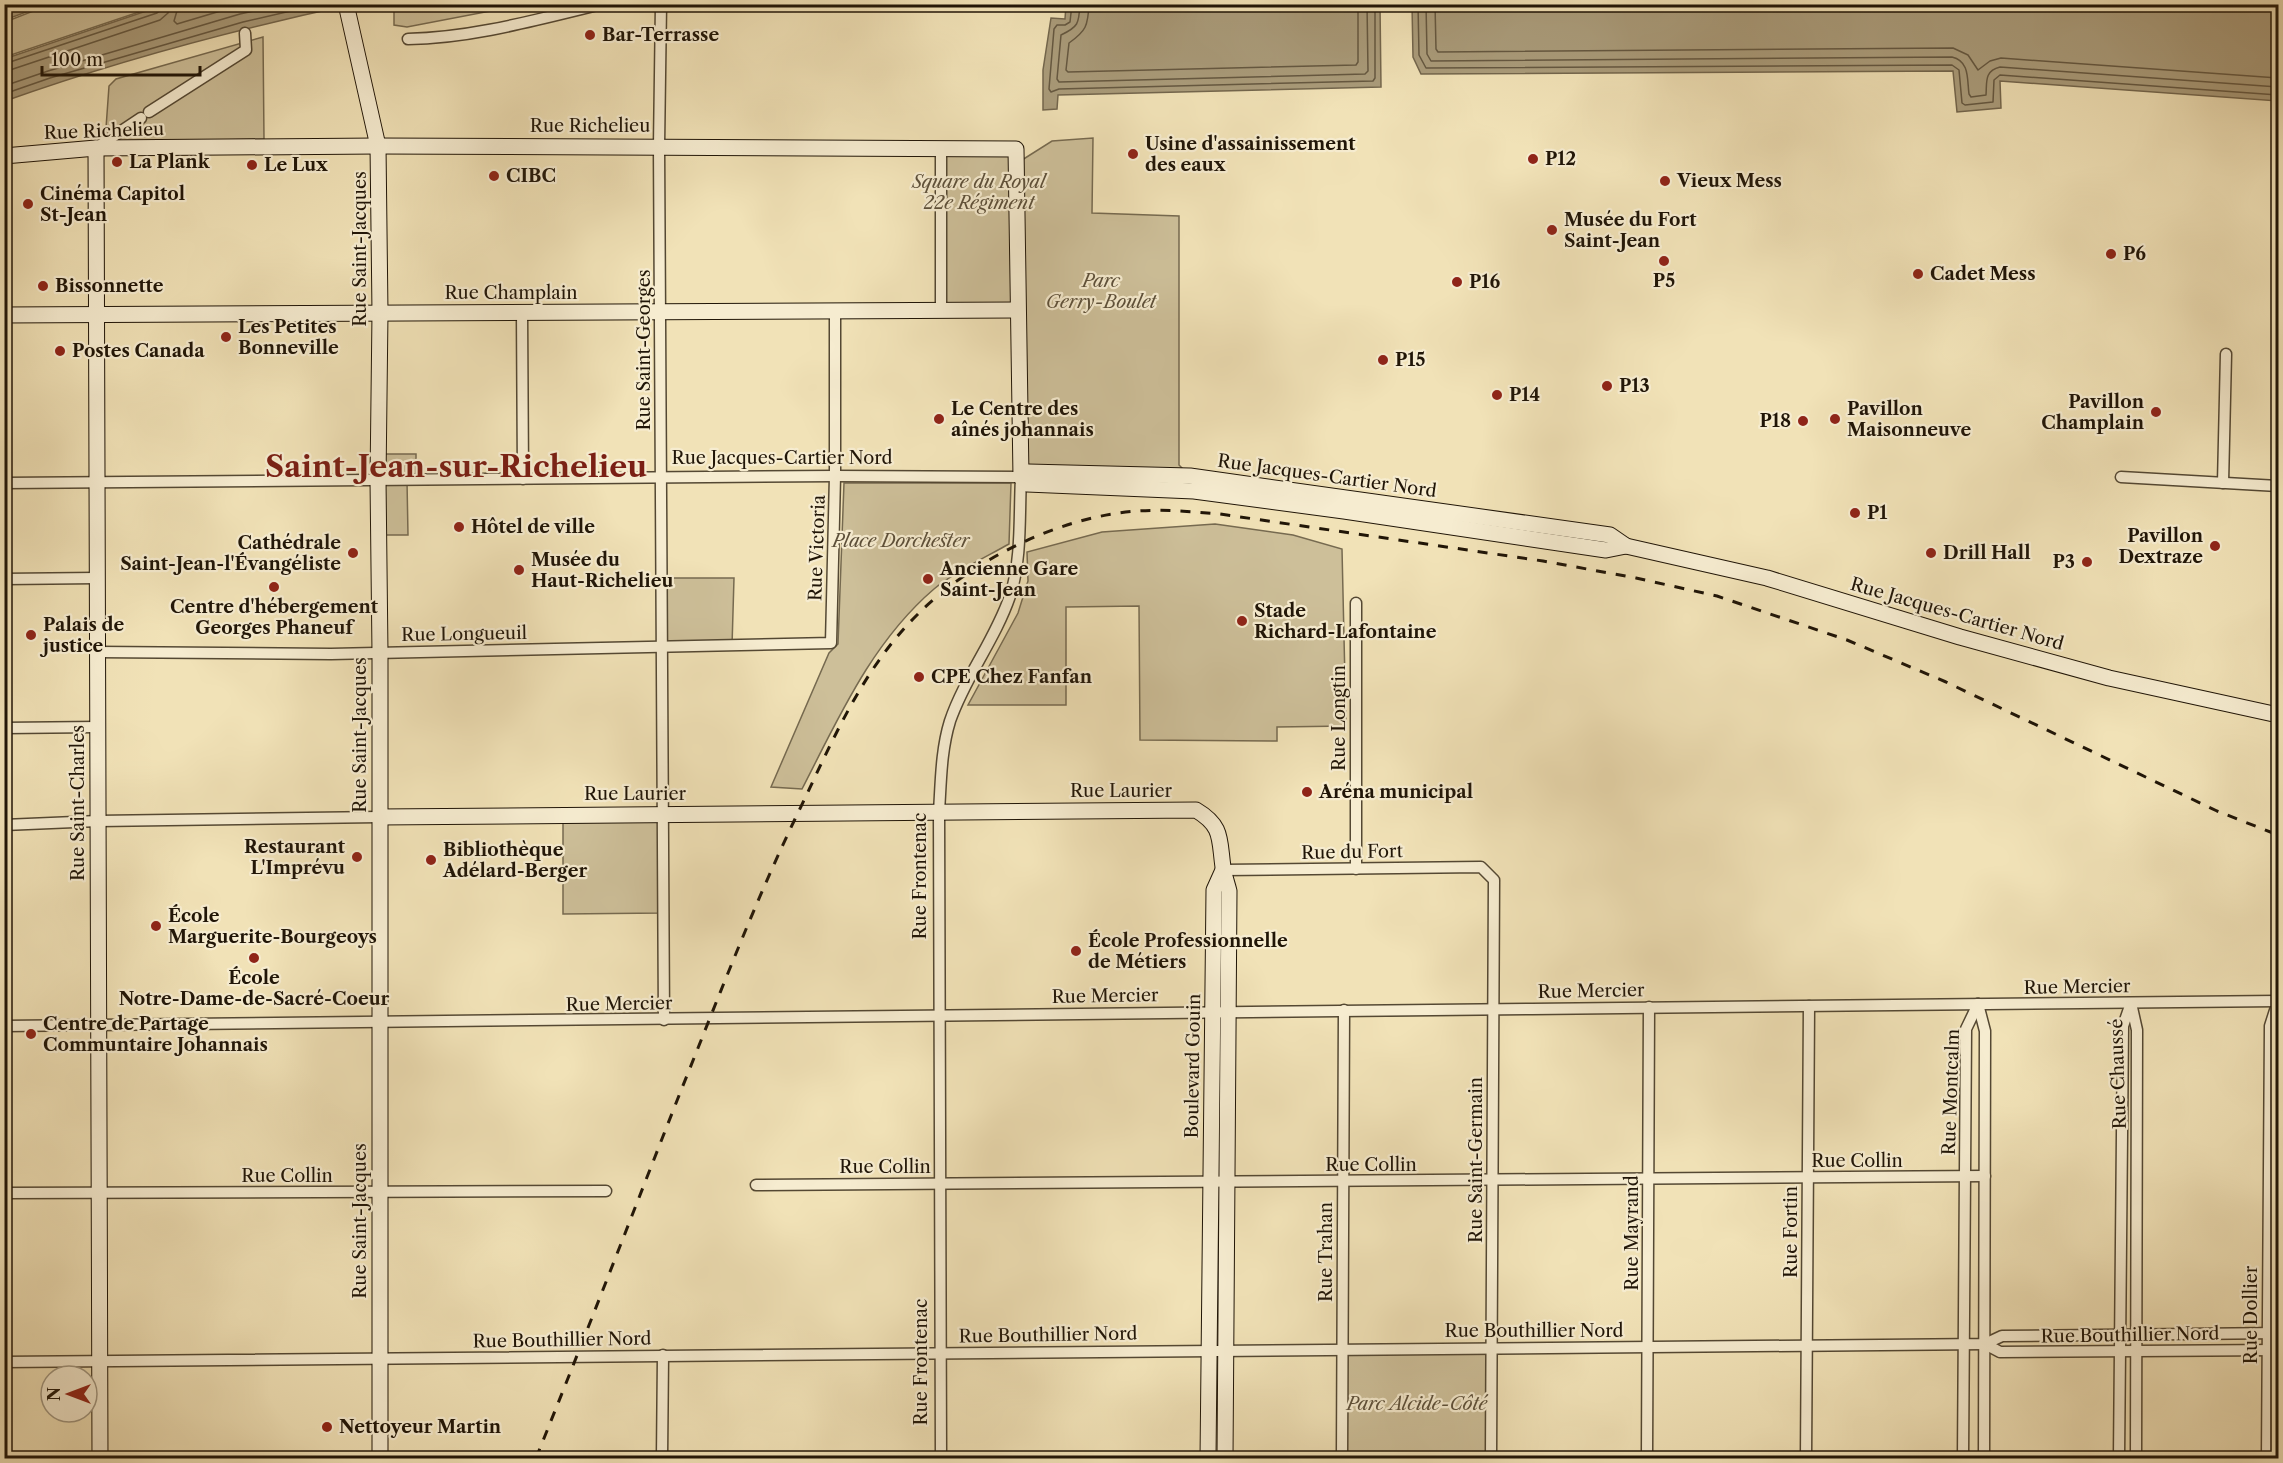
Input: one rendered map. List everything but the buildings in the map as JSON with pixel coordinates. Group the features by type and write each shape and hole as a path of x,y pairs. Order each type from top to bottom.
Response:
{"street":[{"path":"408,39 434,39 475,32 602,4"},
{"name":"Rue Saint-Georges","path":"662,4 659,146 664,1020"},
{"name":"Rue Saint-Jacques","path":"347,10 378,146 380,1458"},
{"path":"96,148 246,50 245,33"},
{"name":"Rue Richelieu","path":"4,156 96,148 378,146 1016,149 1017,310"},
{"name":"Rue Saint-Charles","path":"96,148 100,1458"},
{"path":"941,148 941,310"},
{"name":"Rue Victoria","path":"831,644 835,476 835,310"},
{"name":"Rue Champlain","path":"4,315 1017,310"},
{"name":"Rue Frontenac","path":"941,1458 939,812 945,741 951,718 991,640 1011,593 1018,545 1021,477 1017,310"},
{"path":"522,312 523,479"},
{"path":"2223,483 2226,354"},
{"name":"Rue Jacques-Cartier Nord","path":"4,483 835,476 1021,477 1027,484 1194,491 1606,550 1626,546 1767,578 1960,637 2109,678 2278,715"},
{"path":"2121,477 2243,484 2265,488"},
{"path":"2165,480 2188,489"},
{"path":"4,579 97,578"},
{"name":"Rue Longtin","path":"1356,603 1356,869"},
{"name":"Rue Longueuil","path":"98,652 380,653 831,644"},
{"path":"4,728 98,727"},
{"name":"Rue Laurier","path":"4,825 98,821 663,813 1196,810 1210,818 1220,834 1223,870"},
{"name":"Rue du Fort","path":"1223,870 1481,867"},
{"name":"Rue Saint-Germain","path":"1481,867 1494,880 1491,1458"},
{"name":"Boulevard Gouin","path":"1208,1458 1211,1182 1229,891 1223,870"},
{"name":"Rue Mercier","path":"4,1026 664,1020 1220,1011 2278,1002"},
{"name":"Rue Dollier","path":"2267,1458 2273,1350 2270,1026 2278,1002"},
{"name":"Rue Chaussé","path":"2119,1458 2123,1026 2131,1003"},
{"name":"Rue Chaussé","path":"2131,1003 2137,1030 2136,1458"},
{"name":"Rue Montcalm","path":"1978,1004 1985,1031 1984,1458"},
{"name":"Rue Montcalm","path":"1963,1458 1966,1029 1978,1004"},
{"name":"Rue Fortin","path":"1806,1458 1809,1006"},
{"name":"Rue Mayrand","path":"1647,1458 1649,1007"},
{"name":"Rue Trahan","path":"1342,1458 1344,1010"},
{"name":"Boulevard Gouin","path":"1220,1011 1227,1182 1225,1458"},
{"path":"2121,1173 2137,1173"},
{"name":"Rue Collin","path":"756,1185 1985,1176"},
{"name":"Rue Collin","path":"4,1193 606,1191"},
{"name":"Rue Bouthillier Nord","path":"4,1362 1985,1344 2002,1336 2273,1334"},
{"name":"Rue Bouthillier Nord","path":"1985,1344 2000,1352 2273,1350"},
{"path":"662,1458 663,1355"}],"green space":[{"path":"394,4 522,5 407,27 394,25"},
{"path":"160,5 5,57 5,22 46,6"},
{"path":"263,37 264,139 105,142 109,86 116,79"},
{"name":"Parc Gerry-Boulet","path":"1093,138 1092,213 1179,216 1179,465 1190,476 1026,467 1022,160 1052,141"},
{"name":"Square du Royal 22e Régiment","path":"941,148 1016,149 1017,310 941,310"},
{"path":"382,454 416,454 416,477 382,477"},
{"path":"407,481 408,535 382,535 381,483"},
{"name":"Place Dorchester","path":"844,483 1011,483 1009,544 960,571 934,589 892,632 844,708 802,789 771,787 829,653 838,644"},
{"name":"Stade Richard-Lafontaine","path":"1215,524 1293,535 1342,549 1346,726 1277,727 1277,741 1140,740 1139,606 1066,607 1066,705 968,705 1018,613 1028,581 1027,552 1102,532"},
{"path":"661,578 734,578 732,646 662,647"},
{"path":"663,813 663,913 563,914 563,814"},
{"name":"Parc Alcide-Côté","path":"1492,1348 1491,1458 1342,1458 1342,1349"}],"water":[{"path":"5,4 45,4 45,5 5,20"},
{"path":"164,5 349,5 176,47 5,101 4,59"},
{"path":"1066,5 1380,5 1381,87 1058,95 1057,109 1043,110 1043,70 1051,18 1065,19"},
{"path":"1412,5 2278,5 2278,101 2000,81 2001,108 1957,112 1953,71 1421,74 1413,57"}],"railway":[{"path":"536,1458 749,921 795,819 848,711 879,660 897,636 940,594 991,559 1049,531 1079,521 1138,511 1220,514 1543,561 1717,596 1847,640 1946,682 2217,811 2278,835"}],"place":[{"name":"Bar-Terrasse","path":"590,35"},
{"name":"Usine d'assainissement des eaux","path":"1133,154"},
{"name":"P12","path":"1533,159"},
{"name":"La Plank","path":"117,162"},
{"name":"Le Lux","path":"252,165"},
{"name":"CIBC","path":"494,176"},
{"name":"Vieux Mess","path":"1665,181"},
{"name":"Cinéma Capitol St-Jean","path":"28,204"},
{"name":"Musée du Fort Saint-Jean","path":"1552,230"},
{"name":"P6","path":"2111,254"},
{"name":"P5","path":"1664,261"},
{"name":"Cadet Mess","path":"1918,274"},
{"name":"P16","path":"1457,282"},
{"name":"Bissonnette","path":"43,286"},
{"name":"Les Petites Bonneville","path":"226,337"},
{"name":"Postes Canada","path":"60,351"},
{"name":"P15","path":"1383,360"},
{"name":"P13","path":"1607,386"},
{"name":"P14","path":"1497,395"},
{"name":"Pavillon Champlain","path":"2156,412"},
{"name":"Le Centre des aînés johannais","path":"939,419"},
{"name":"Pavillon Maisonneuve","path":"1835,419"},
{"name":"P18","path":"1803,421"},
{"name":"P1","path":"1855,513"},
{"name":"Hôtel de ville","path":"459,527"},
{"name":"Pavillon Dextraze","path":"2215,546"},
{"name":"Cathédrale Saint-Jean-l'Évangéliste","path":"353,553"},
{"name":"Drill Hall","path":"1931,553"},
{"name":"P3","path":"2087,562"},
{"name":"Musée du Haut-Richelieu","path":"519,570"},
{"name":"Ancienne Gare Saint-Jean","path":"928,579"},
{"name":"Centre d'hébergement Georges Phaneuf","path":"274,587"},
{"name":"Stade Richard-Lafontaine","path":"1242,621"},
{"name":"Palais de justice","path":"31,635"},
{"name":"CPE Chez Fanfan","path":"919,677"},
{"name":"Aréna municipal","path":"1307,792"},
{"name":"Restaurant L'Imprévu","path":"357,857"},
{"name":"Bibliothèque Adélard-Berger","path":"431,860"},
{"name":"École Marguerite-Bourgeoys","path":"156,926"},
{"name":"École Professionnelle de Métiers","path":"1076,951"},
{"name":"École Notre-Dame-de-Sacré-Coeur","path":"254,958"},
{"name":"Centre de Partage Communtaire Johannais","path":"31,1034"},
{"name":"Nettoyeur Martin","path":"327,1427"}],"district":[{"name":"Saint-Jean-sur-Richelieu","path":"456,466"}]}
